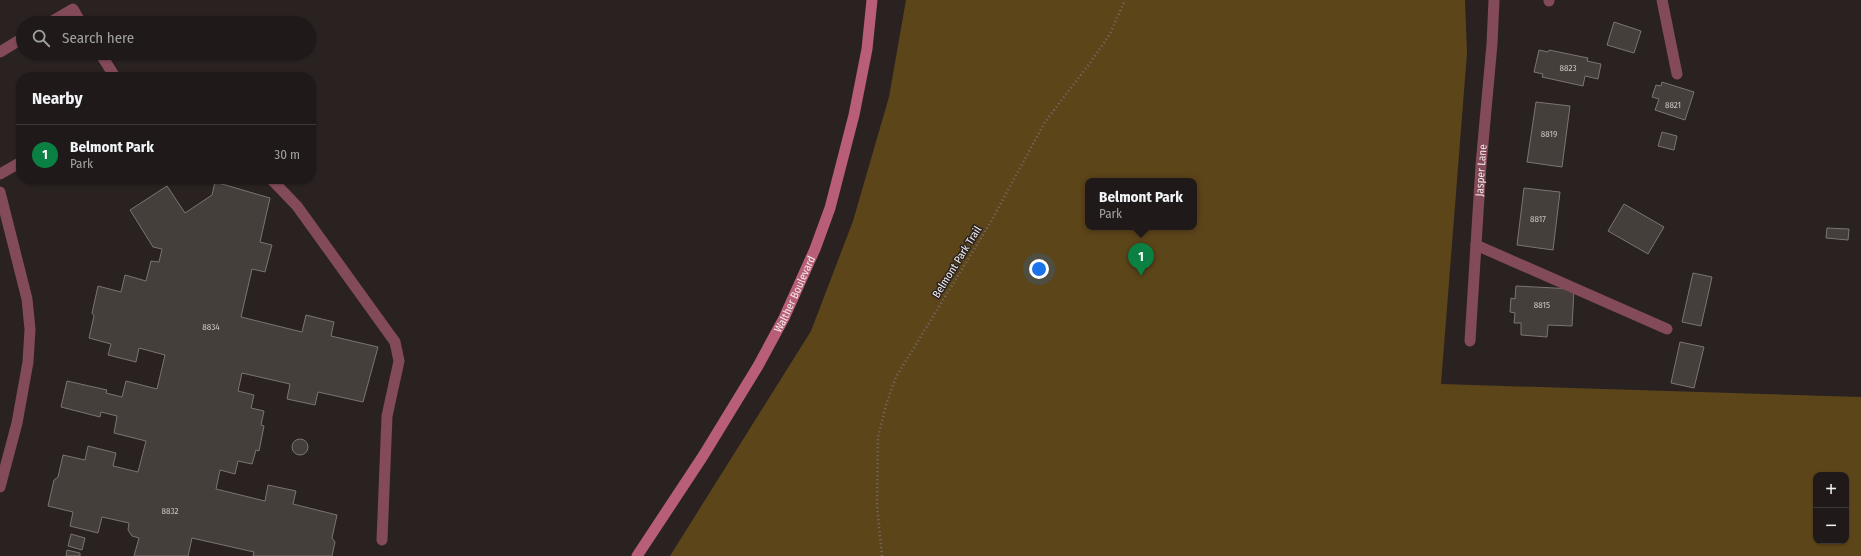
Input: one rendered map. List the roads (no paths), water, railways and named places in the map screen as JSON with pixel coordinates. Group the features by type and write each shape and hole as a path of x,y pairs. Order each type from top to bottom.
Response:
{"main road":[{"name":"Walther Boulevard","path":"636,556 703,456 758,366 784,318 816,249 830,208 854,115 867,49 872,0"}],"street":[{"name":"Jasper Lane","path":"1470,341 1481,165 1492,44 1494,0"},
{"path":"1662,0 1677,74"},
{"path":"61,16 73,9 77,16"},
{"path":"0,52 16,42"},
{"path":"104,60 112,72"},
{"path":"0,174 16,165"},
{"path":"276,184 297,206 396,342 398,361 387,416 382,540"},
{"path":"0,192 27,300 30,329 28,362 11,446 0,487"},
{"path":"1476,245 1666,329"},
{"path":"0,443 11,446"}],"place":[{"name":"Belmont Park","path":"1141,276"}]}
